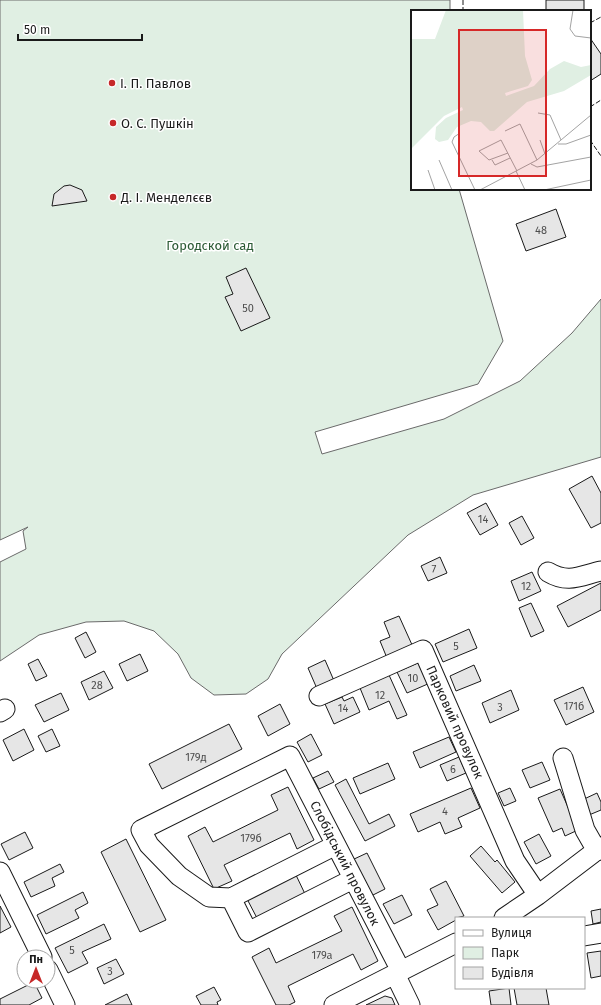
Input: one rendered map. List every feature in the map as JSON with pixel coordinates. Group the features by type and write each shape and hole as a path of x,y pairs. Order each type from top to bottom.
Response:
{"street":[{"path":"548,572 558,578 571,579 601,571"},
{"name":"Парковий провулок","path":"319,696 423,650 515,861 538,895"},
{"name":"Слобідський провулок","path":"231,898 209,897 179,876 149,845 141,830 290,756 353,879 398,973 410,1005"},
{"path":"505,917 538,895 599,849 585,830 563,758"},
{"path":"336,845 231,898 248,932 353,879"},
{"path":"0,872 38,949"},
{"path":"585,936 601,933"},
{"path":"334,1005 455,944"},
{"path":"56,986 65,1005"}],"green space":[{"name":"Городской сад","path":"0,0 450,0 450,10 411,10 411,190 459,190 503,341 478,384 315,432 322,454 444,419 520,381 572,333 601,299 601,457 473,495 408,535 282,654 268,679 246,694 214,695 191,678 178,654 154,631 124,621 86,622 39,635 0,661 0,562 26,549 23,531 28,527 0,540"}],"building":[{"path":"546,0 584,0 584,10 546,10"},
{"path":"591,39 601,54 601,74 591,80"},
{"path":"70,185 82,190 87,201 52,206 54,194 64,186"},
{"path":"556,209 566,237 526,251 516,224"},
{"path":"246,268 270,318 241,331 225,297 233,294 226,277"},
{"path":"592,476 601,493 601,523 591,528 569,489"},
{"path":"486,503 498,525 480,535 467,513"},
{"path":"522,516 534,538 521,545 509,523"},
{"path":"440,557 447,573 428,581 421,566"},
{"path":"532,572 541,591 519,601 511,581"},
{"path":"601,583 601,610 568,627 557,606"},
{"path":"531,603 544,631 531,637 519,608"},
{"path":"399,616 413,647 387,658 380,641 390,637 384,622"},
{"path":"469,629 477,648 443,662 435,644"},
{"path":"86,632 96,652 85,658 75,638"},
{"path":"140,654 148,671 127,681 119,664"},
{"path":"38,659 47,676 36,681 28,664"},
{"path":"325,660 335,683 318,691 308,668"},
{"path":"420,662 430,683 407,693 397,672"},
{"path":"474,665 481,681 456,691 450,676"},
{"path":"104,671 113,688 89,700 81,682"},
{"path":"389,675 407,715 397,719 389,701 369,710 360,688"},
{"path":"583,687 594,712 566,725 554,700"},
{"path":"511,690 519,710 490,723 482,703"},
{"path":"61,693 69,710 44,722 35,705"},
{"path":"342,697 344,701 353,697 360,712 334,724 325,704"},
{"path":"280,704 290,724 268,736 258,716"},
{"path":"229,724 242,749 162,789 149,764"},
{"path":"24,729 34,750 13,761 3,740"},
{"path":"52,729 60,746 46,752 38,736"},
{"path":"311,734 322,755 308,762 297,742"},
{"path":"449,737 456,752 420,768 413,752"},
{"path":"459,757 466,773 447,781 440,765"},
{"path":"542,762 550,780 530,788 522,770"},
{"path":"388,763 395,779 360,794 353,778"},
{"path":"328,771 334,782 319,789 313,778"},
{"path":"346,779 369,824 389,814 395,826 365,841 335,785"},
{"path":"288,787 314,840 297,849 290,833 224,865 232,881 214,889 188,836 205,827 213,842 278,810 271,795"},
{"path":"471,788 480,808 458,818 462,827 445,834 440,822 418,832 410,814"},
{"path":"510,788 516,801 504,806 498,793"},
{"path":"560,789 578,830 565,836 562,828 553,832 538,798"},
{"path":"597,793 601,802 601,810 589,815 582,800"},
{"path":"25,832 33,848 9,860 1,844"},
{"path":"539,834 551,856 536,864 524,842"},
{"path":"126,839 166,920 140,932 101,852"},
{"path":"481,846 495,862 497,860 515,882 502,893 470,856"},
{"path":"367,853 385,889 371,896 352,860"},
{"path":"60,864 64,872 52,878 55,886 31,897 24,882"},
{"path":"295,873 306,896 258,920 246,897"},
{"path":"446,881 464,916 455,917 455,921 438,930 427,910 438,905 430,889"},
{"path":"83,892 88,903 75,910 79,918 46,934 37,915"},
{"path":"402,895 412,915 394,924 383,904"},
{"path":"0,906 11,927 0,933"},
{"path":"352,907 378,961 361,970 353,954 288,986 295,1002 289,1005 276,1005 252,957 269,948 276,963 342,931 334,916"},
{"path":"601,909 601,922 593,924 591,911"},
{"path":"104,924 111,939 82,952 88,963 68,973 55,948"},
{"path":"601,951 601,976 591,978 587,953"},
{"path":"116,959 124,974 104,984 97,968"},
{"path":"214,987 221,1000 217,1002 218,1005 201,1005 196,996"},
{"path":"20,989 38,989 42,998 29,1005 0,1005 0,999"},
{"path":"509,989 511,1005 491,1005 489,991"},
{"path":"514,989 546,989 549,1005 517,1005"},
{"path":"127,994 132,1005 105,1005"},
{"path":"385,996 392,998 395,1005 366,1005"}],"fence":[{"path":"463,0 463,10"},
{"path":"591,22 601,17"},
{"path":"591,106 601,100"},
{"path":"591,141 601,156"}],"place":[{"name":"І. П. Павлов","path":"112,83"},
{"name":"О. С. Пушкін","path":"113,123"},
{"name":"Д. І. Менделєєв","path":"113,197"}]}
